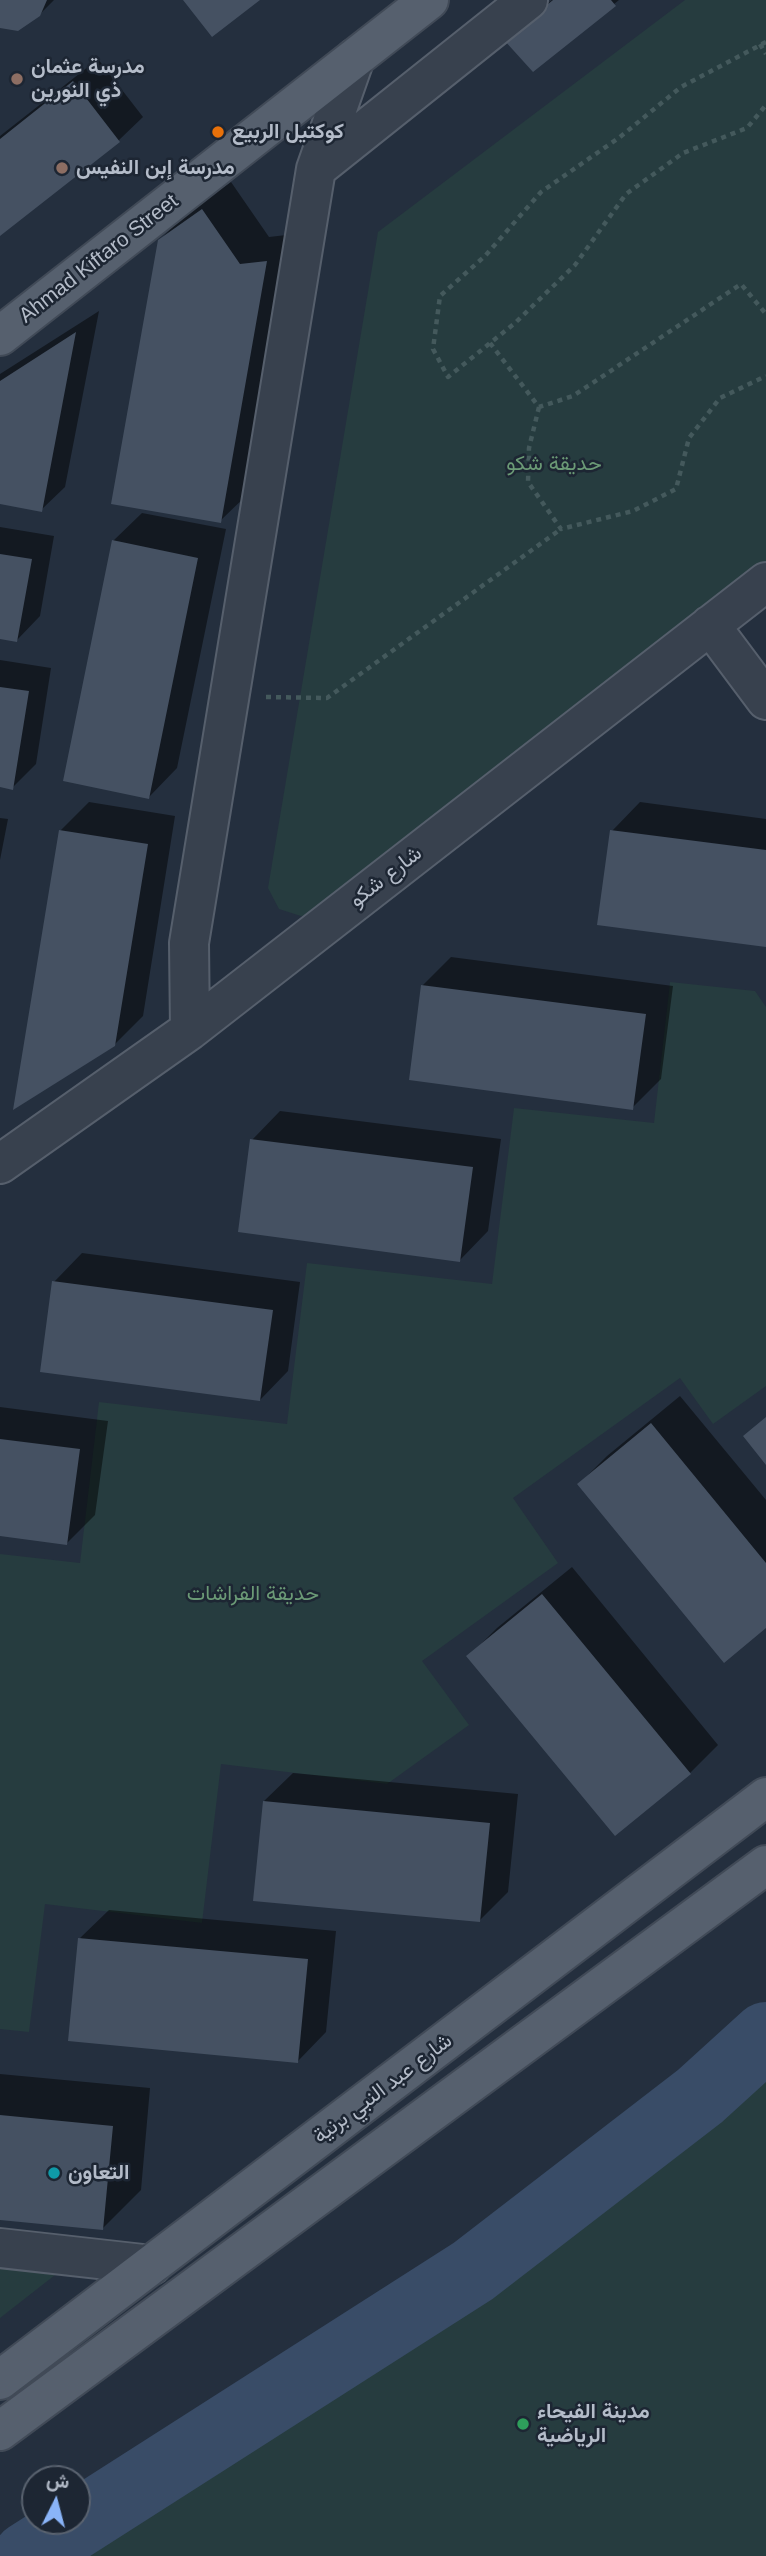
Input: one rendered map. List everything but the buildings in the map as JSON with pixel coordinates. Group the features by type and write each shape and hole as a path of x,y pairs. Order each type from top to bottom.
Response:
{"main road":[{"name":"Ahmad Kiftaro Street","path":"0,336 429,0"},
{"name":"شارع عبد النبي برنية","path":"0,2380 766,1797"},
{"path":"0,2431 766,1865"}],"street":[{"path":"316,169 528,0"},
{"path":"190,1030 189,943 316,169 355,58"},
{"name":"شارع شكو","path":"0,1164 190,1030 766,582"},
{"path":"710,625 766,699"},
{"path":"0,2248 152,2265"}],"path":[{"path":"766,54 763,43 681,87 620,137 541,192 485,256 440,296 433,349 448,377 490,343 575,265 626,194 683,153 747,128 766,105"},
{"path":"539,407 573,396 741,284 766,314"},
{"path":"490,343 539,407"},
{"path":"229,696 327,698 561,529 633,511 676,489 689,438 720,398 766,376"},
{"path":"539,407 529,448 528,482 561,529"}],"green space":[{"name":"حديقة شكو","path":"685,0 766,0 766,569 321,914 301,916 279,909 268,888 378,232"},
{"name":"حديقة الفراشات","path":"670,982 755,991 766,1007 766,1386 713,1424 680,1378 513,1498 558,1563 422,1661 469,1725 387,1784 221,1764 202,1923 45,1904 29,2032 0,2029 0,1554 80,1563 99,1402 287,1424 307,1263 492,1284 514,1108 654,1123"},
{"name":"مدينة الفيحاء الرياضية","path":"766,2071 766,2556 74,2556 488,2291 717,2115"},
{"path":"0,2262 64,2268 0,2318"}],"waterway":[{"path":"27,2556 473,2271 700,2096 766,2036"}],"place":[{"name":"مدرسة عثمان ذي النورين","path":"17,79"},
{"name":"كوكتيل الربيع","path":"218,132"},
{"name":"مدرسة إبن النفيس","path":"62,168"},
{"name":"التعاون","path":"54,2173"},
{"name":"مدينة الفيحاء الرياضية","path":"523,2424"}]}
